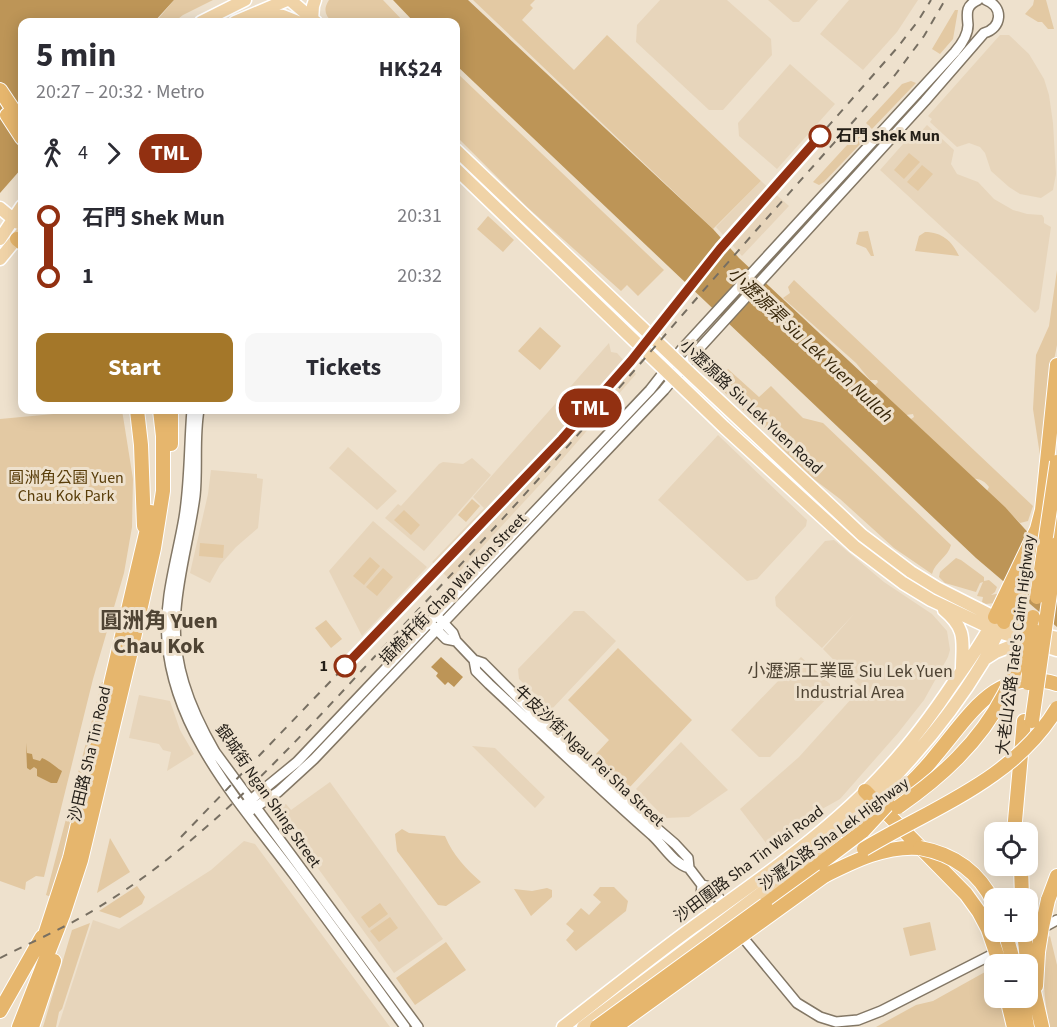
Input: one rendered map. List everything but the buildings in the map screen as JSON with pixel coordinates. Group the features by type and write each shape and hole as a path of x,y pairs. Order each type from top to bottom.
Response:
{"highway":[{"path":"0,90 18,117"},
{"path":"0,106 18,132"},
{"path":"1009,602 1037,529 1044,495 1057,365"},
{"path":"137,414 141,445 144,546"},
{"name":"沙田路 Sha Tin Road","path":"10,1027 49,924 72,850 144,546 154,490 155,455 151,414"},
{"name":"沙田路 Sha Tin Road","path":"19,1027 68,903 104,767 154,548 163,490 160,414"},
{"path":"163,490 171,444 171,414"},
{"name":"大老山公路 Tate's Cairn Highway","path":"1015,822 1033,617 1057,462"},
{"path":"997,624 1009,602 1052,542 1057,522"},
{"name":"大老山公路 Tate's Cairn Highway","path":"1023,822 1052,542"},
{"name":"沙瀝公路 Sha Lek Highway","path":"597,1027 765,905 862,831 936,780 979,734 1005,693 1033,617"},
{"path":"862,831 917,777 978,704 1002,687 1026,680 1057,684"},
{"name":"沙瀝公路 Sha Lek Highway","path":"615,1027 864,849 996,774 1033,741 1057,708"},
{"path":"869,795 966,894 988,929 997,954"},
{"path":"824,876 881,852 899,848 920,848 944,854 967,868 985,888"},
{"path":"1038,954 1048,900 1057,876"},
{"path":"32,1027 60,942 68,903"},
{"path":"0,1011 49,924"},
{"path":"1009,1008 1014,1027"},
{"path":"1027,1027 1028,1008"},
{"path":"1033,1008 1042,1027"}],"main road":[{"path":"209,18 245,0"},
{"path":"314,18 315,0"},
{"path":"283,1 309,18"},
{"path":"245,18 283,1"},
{"path":"283,1 295,18"},
{"path":"256,13 288,18"},
{"name":"小瀝源路 Siu Lek Yuen Road","path":"460,154 862,535 911,573 1024,641 1056,644"},
{"name":"小瀝源路 Siu Lek Yuen Road","path":"460,173 854,546 903,583 931,600 997,624 1030,632 1056,644"},
{"path":"0,208 18,231"},
{"path":"2,231 18,232"},
{"path":"0,260 18,233"},
{"path":"931,600 955,620 961,631 964,649 962,670"},
{"name":"沙田圍路 Sha Tin Wai Road","path":"563,1027 796,852 905,766 941,722 984,660 997,624"},
{"name":"沙田圍路 Sha Tin Wai Road","path":"583,1027 834,837 919,732 997,624"},
{"path":"984,660 996,652 1024,641"}],"street":[{"path":"679,362 710,320 956,52 964,38 968,24 966,14 968,3 978,0"},
{"path":"679,362 720,326 984,33 993,29 999,20 996,7 986,0"},
{"path":"968,24 974,31 984,33"},
{"name":"插桅杆街 Chap Wai Kon Street","path":"249,807 278,792 314,759 650,390 670,374 679,362"},
{"name":"銀城街 Ngan Shing Street","path":"192,414 188,495 168,597 169,657 182,707 194,732 405,1027"},
{"name":"銀城街 Ngan Shing Street","path":"199,414 195,496 176,609 177,655 184,687 202,729 249,807 418,1027"},
{"name":"牛皮沙街 Ngau Pei Sha Street","path":"437,623 446,639 456,641 474,660 476,671 489,684 657,840 678,864 689,868 702,885 701,895 719,908 738,936 745,940 797,1003 820,1017 845,1022 858,1020 881,1011 1057,920"}],"shaded area":[{"path":"660,0 727,0 771,39 772,55 723,110 709,110 636,42 637,25"},
{"path":"768,0 818,0 799,22 793,22"},
{"path":"849,0 918,0 897,32 863,70 820,34"},
{"path":"1000,35 1009,35 1029,54 1044,79 1049,95 1056,174 1053,190 1041,198 1020,194 1009,187 991,171 985,153 980,147 969,143 957,147 930,122 932,119 928,116"},
{"path":"790,64 835,104 777,169 739,136 738,123"},
{"path":"927,125 954,150 951,164 957,174 978,182 994,199 1013,210 1042,215 1044,223 1051,227 1039,309 1035,313 880,170 911,135 915,138"},
{"path":"761,181 789,206 742,256 716,227"},
{"path":"609,343 611,352 617,353 636,374 546,478 451,581 432,562 484,508 473,497"},
{"path":"718,435 807,520 806,526 757,579 747,581 658,500"},
{"path":"348,447 397,491 377,510 329,468"},
{"path":"472,458 491,475 424,551 385,518 398,504 401,506 439,464 443,462 463,464"},
{"path":"211,470 257,474 257,478 263,479 258,528 220,565 210,583 190,573 208,494"},
{"path":"373,521 427,567 362,636 329,571"},
{"path":"834,540 884,582 932,614 947,631 950,650 924,700 898,733 840,799 815,813 773,852 740,809 799,757 861,688 823,649 854,614 822,648 776,606 775,597 825,541"},
{"path":"574,611 584,611 616,641 551,710 519,679 518,669"},
{"path":"801,657 830,684 830,695 770,757 759,757 731,730"},
{"path":"139,695 170,701 180,730 194,754 167,771 171,752 163,750 159,744 129,738"},
{"path":"681,742 728,790 689,817 665,818 636,789"},
{"path":"472,746 495,748 545,797 535,808"},
{"path":"330,782 443,939 394,973 280,816 281,807 286,804 291,810"},
{"path":"244,841 255,844 390,1027 58,1027 93,920 119,929 211,870"}],"green space":[{"path":"174,0 213,0 179,18 159,18"},
{"path":"329,0 383,0 400,18 329,18 326,6"},
{"path":"473,0 535,0 530,5 533,8 522,20 574,70 607,35 761,181 713,229"},
{"path":"1034,0 1046,0 1054,29 1048,29 1042,22 1025,14 1033,5"},
{"path":"955,10 958,10 953,39 940,54 932,49"},
{"path":"460,76 664,270 638,296 627,285 621,291 527,207 460,140"},
{"path":"911,81 916,83 872,129 866,123 902,84"},
{"path":"859,132 864,136 863,141 824,182 819,185 813,182"},
{"path":"909,153 920,162 904,179 894,170"},
{"path":"922,165 933,174 918,191 907,182"},
{"path":"488,216 514,240 503,252 477,229"},
{"path":"868,231 874,256 871,256 866,248 856,244 859,232"},
{"path":"925,232 946,238 959,256 915,251 919,236"},
{"path":"1057,270 1057,345 1049,386 1041,462 1033,409 1036,355 1049,326"},
{"path":"794,280 1033,506 1028,521 1020,523 987,491 989,487 986,484 973,479 911,419 914,417 913,414 906,415 875,385 877,380 870,380 856,363 783,298 790,293 788,287"},
{"path":"540,327 561,346 540,370 518,351"},
{"path":"728,369 759,397 771,386 803,418 823,423 951,545 932,574 894,548 840,499 811,477 773,440 772,434 755,422 716,384"},
{"name":"圓洲角公園 Yuen Chau Kok Park","path":"53,414 123,414 133,479 132,527 124,573 93,679 44,877 36,876 26,882 25,890 0,881 0,419"},
{"path":"472,499 480,506 466,522 458,515"},
{"path":"404,510 420,525 411,535 394,520"},
{"path":"200,543 224,545 223,558 199,556"},
{"path":"370,557 380,566 364,585 353,576"},
{"path":"956,558 984,577 984,581 989,580 997,587 991,595 1001,593 995,603 986,604 982,602 983,597 977,596 983,582 980,583 976,592 945,583 939,577 940,572"},
{"path":"383,568 393,577 377,596 366,587"},
{"path":"326,620 342,639 331,648 315,628"},
{"path":"618,648 692,720 630,787 596,754 609,740 568,700"},
{"path":"102,682 108,684 58,881 51,897 46,895"},
{"path":"402,829 409,833 445,836 460,861 481,882 446,906 438,905 397,851 395,834"},
{"path":"110,838 130,872 97,893"},
{"path":"137,886 145,897 142,904 120,918 99,911"},
{"path":"600,887 614,887 628,901 626,911 576,951 566,940 574,931 566,924 581,908 589,915 601,902 593,895"},
{"path":"547,888 552,890 552,897 531,916 514,889 532,891"},
{"path":"380,903 388,914 369,928 361,917"},
{"path":"390,917 398,928 379,942 370,931"},
{"path":"930,922 936,950 910,956 903,928"},
{"path":"90,923 62,1009 59,1012 56,1027 43,1027 72,930"},
{"path":"1050,936 1057,965 1057,1027 1050,1027 1045,994 1045,949 1046,938"},
{"path":"446,942 466,970 415,1005 396,978"},
{"path":"984,973 984,1008 1003,1008 1007,1027 876,1027 916,1005 933,1001"}],"water":[{"path":"0,0 174,0 158,18 18,18 18,173 0,193"},
{"name":"小瀝源渠 Siu Lek Yuen Nullah","path":"393,0 468,0 713,229 739,258 1005,507 1057,560 1057,627 976,558 460,69 460,18 410,18"},
{"path":"441,657 463,677 454,687 448,682 445,685 436,676 438,673 431,667"},
{"path":"26,743 27,753 32,754 33,759 40,761 42,758 62,771 57,783 51,783 37,776 37,769 34,767 30,770 27,768"}],"railway":[{"path":"181,837 546,457 631,361 720,249 897,48 931,0"},
{"path":"0,958 81,918 151,872 192,839 271,767 519,501 895,75 924,36 945,0"}],"metro line":[{"name":"TML","path":"345,666 562,439 631,361 720,249 820,136"}],"place":[{"name":"石門 Shek Mun","path":"820,136"},
{"name":"1","path":"345,666"}],"district":[{"name":"圓洲角 Yuen Chau Kok","path":"159,634"},
{"name":"小瀝源工業區 Siu Lek Yuen Industrial Area","path":"850,681"}]}
